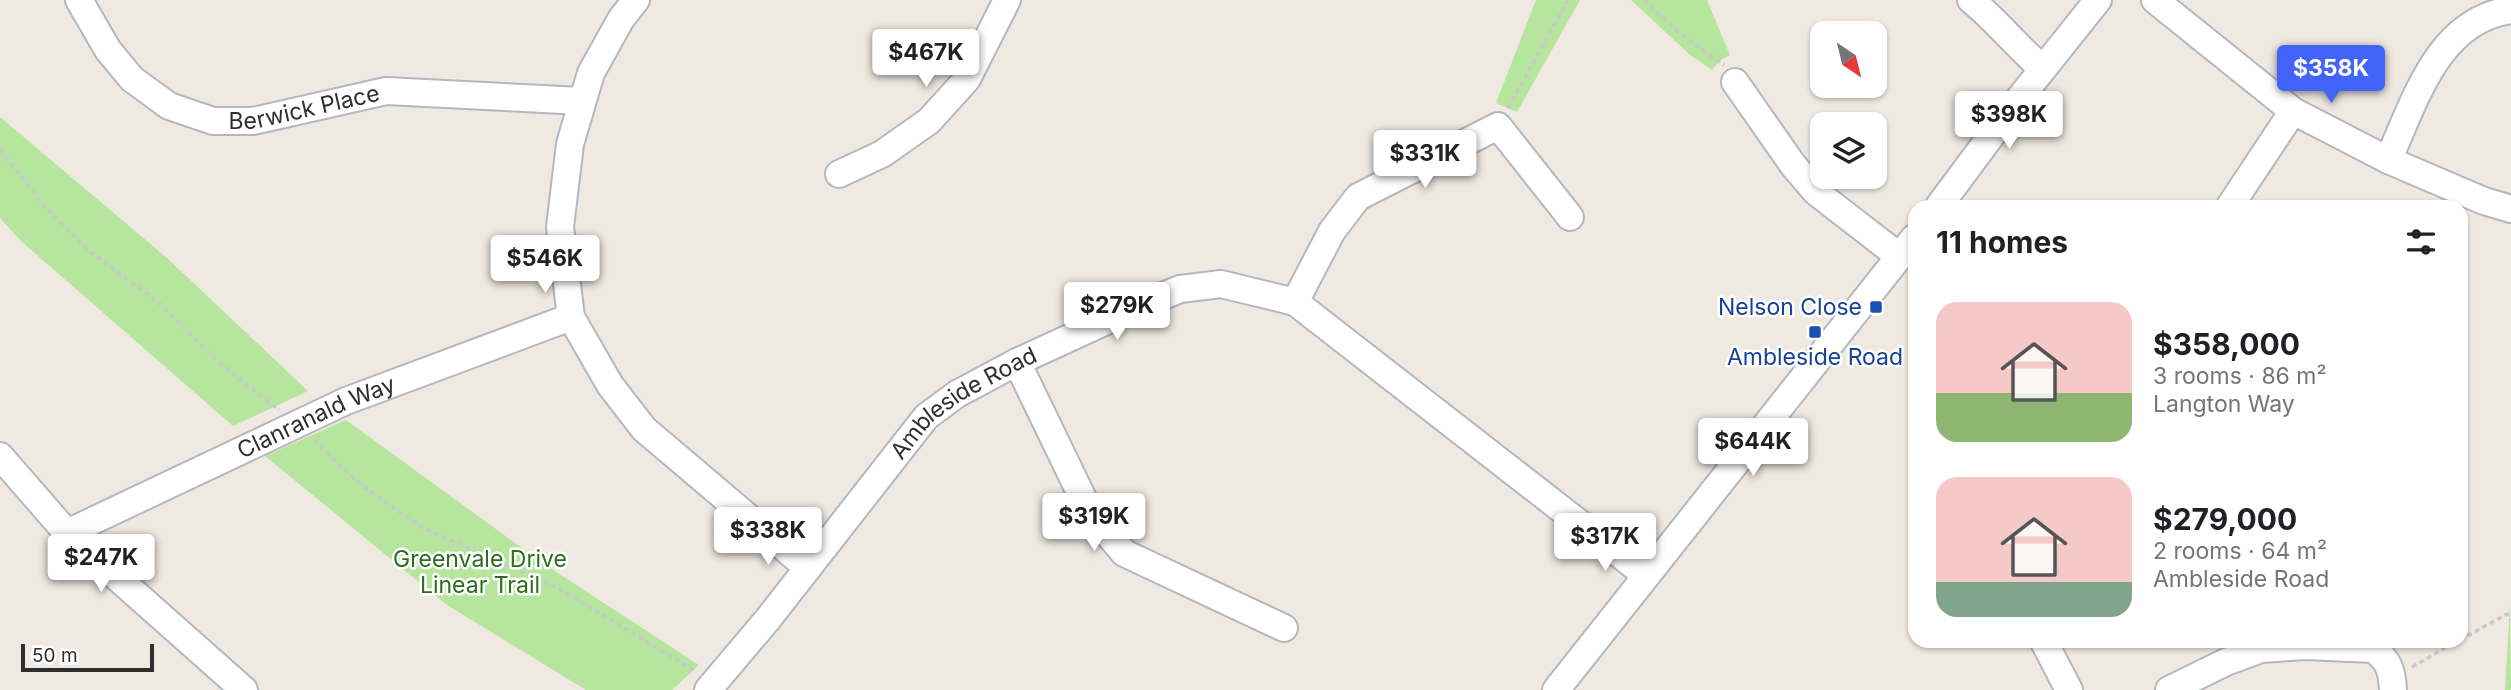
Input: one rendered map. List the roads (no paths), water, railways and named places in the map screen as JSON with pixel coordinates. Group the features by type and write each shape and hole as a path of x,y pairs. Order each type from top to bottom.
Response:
{"street":[{"name":"Berwick Place","path":"79,0 108,50 132,79 169,106 213,121 253,121 386,91 582,101"},
{"path":"636,0 621,19 591,73 570,144 561,227 571,317 610,385 644,429 808,568"},
{"path":"839,174 882,154 929,121 967,79 1007,0"},
{"path":"1971,0 1996,20 2018,30 2048,61"},
{"path":"1944,200 2048,61 2098,0"},
{"path":"2155,0 2293,111 2388,160 2484,201 2511,209"},
{"path":"2388,160 2431,67 2447,45 2468,26 2484,17 2511,10"},
{"path":"1556,690 1907,247 1816,192 1793,165 1735,82"},
{"path":"2234,200 2293,111"},
{"path":"1295,302 1332,231 1358,197 1498,126 1570,216"},
{"name":"Ambleside Road","path":"709,686 808,568 926,417 957,394 1017,362 1141,305 1180,289 1221,284 1295,302 1646,575"},
{"name":"Clanranald Way","path":"67,533 346,401 571,317"},
{"path":"1017,362 1089,511 1124,553 1284,628"},
{"path":"0,456 67,533 244,690"},
{"path":"2047,648 2069,690"},
{"path":"2169,690 2249,652 2287,648"},
{"path":"2351,648 2373,649 2381,654 2392,670 2393,690"}],"place":[{"name":"Nelson Close","path":"1876,307"},
{"name":"Ambleside Road","path":"1815,332"}],"park label":[{"name":"Greenvale Drive Linear Trail","path":"480,572"}]}
